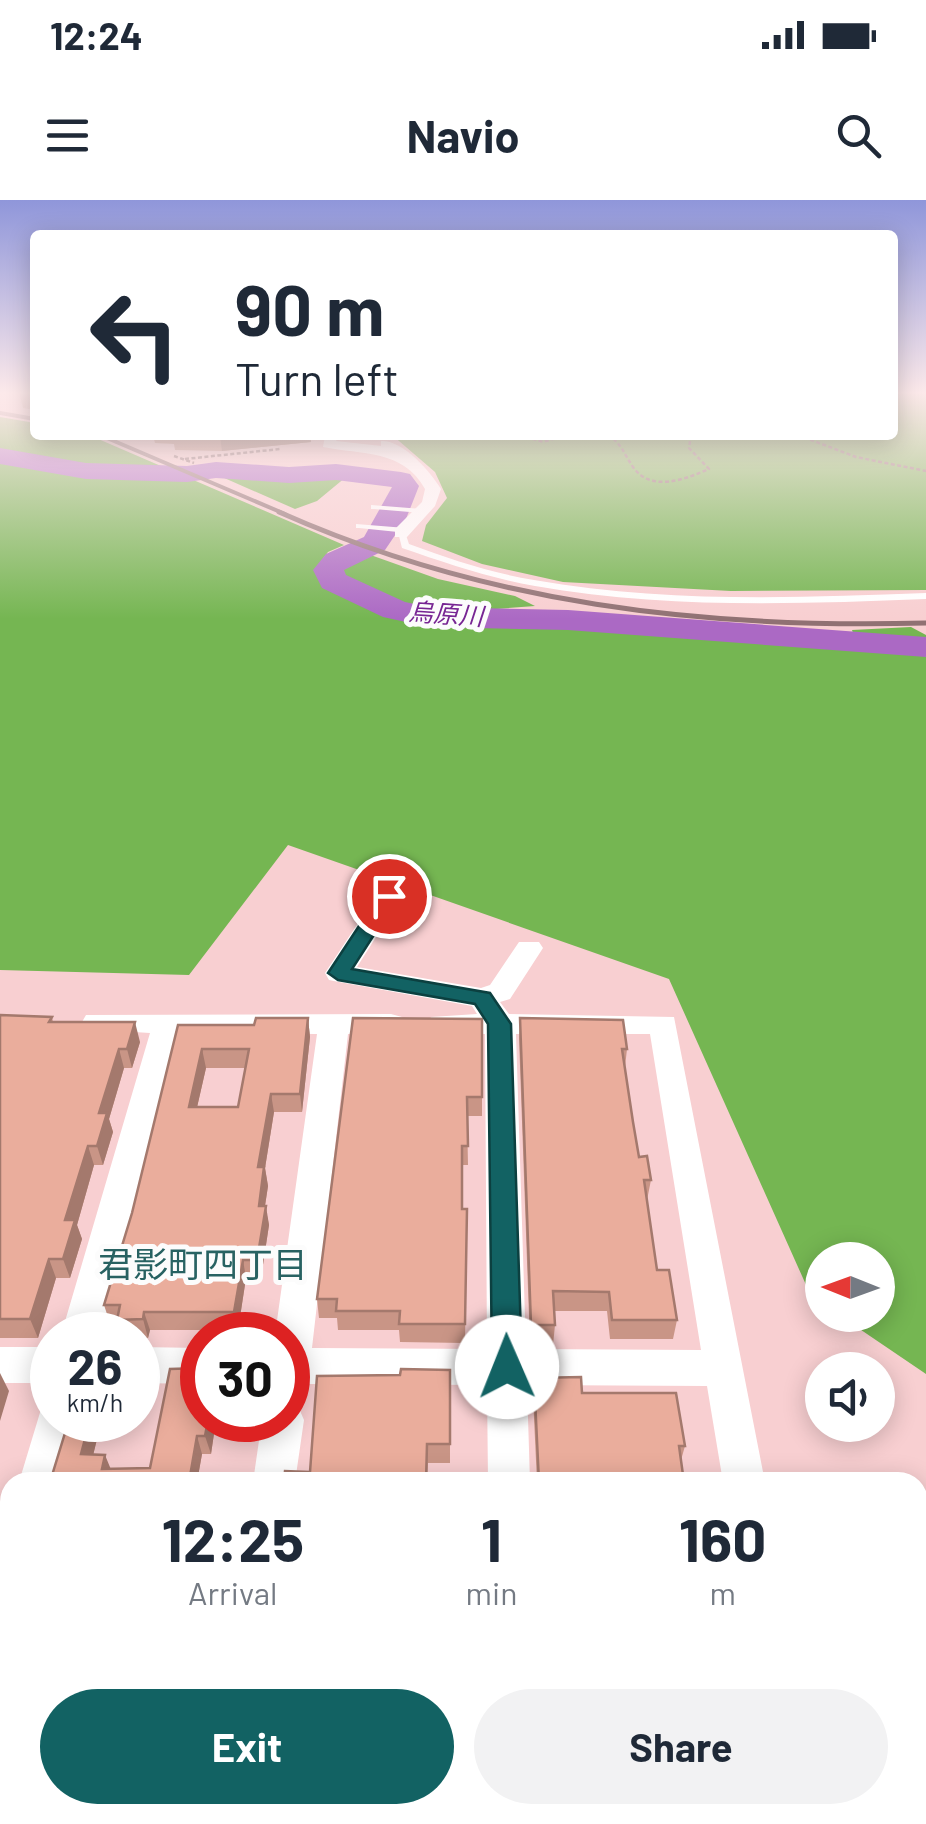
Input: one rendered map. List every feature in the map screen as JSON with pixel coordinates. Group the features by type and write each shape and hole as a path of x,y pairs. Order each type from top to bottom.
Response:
{"street":[{"path":"400,531 433,497 430,480 415,468"},
{"path":"389,896 338,973 491,1011"},
{"path":"509,1472 491,1011 529,948"},
{"path":"60,1022 334,1024 491,1011 663,1024 742,1472"},
{"path":"87,1312 168,1022"},
{"path":"296,1312 334,1024"},
{"path":"0,1364 30,1365"},
{"path":"310,1372 507,1367 724,1368"},
{"path":"43,1472 51,1442"},
{"path":"275,1472 280,1442"}],"lane":[{"path":"374,507 419,511"},
{"path":"364,526 400,531 405,546 460,564 555,586 615,594 772,602 926,596"}],"path":[{"path":"634,468 657,482 709,468"}],"green space":[{"path":"0,468 165,468 344,545 328,552 316,568 325,577 365,553 438,579 515,596 535,606 445,613 440,623 584,618 690,625 858,647 852,630 911,627 926,635 926,1374 864,1332 895,1332 895,1242 805,1242 805,1283 669,979 288,845 189,975 0,970"},
{"path":"430,468 926,468 926,590 731,591 563,582 482,564 422,541 426,525 447,498"},
{"path":"222,477 346,477 317,501 295,509"}],"building":[{"path":"0,1015 52,1017 49,1022 135,1022 127,1049 119,1049 99,1113 107,1113 97,1146 88,1146 65,1220 75,1220 63,1259 49,1259 30,1319 0,1319"},
{"path":"256,1018 308,1018 300,1094 271,1094 258,1167 264,1167 259,1206 266,1206 257,1260 243,1260 234,1312 119,1312 120,1305 104,1305 132,1213 178,1025 254,1025","holes":["202,1049 249,1049 238,1107 189,1107"]},
{"path":"353,1018 482,1019 482,1097 467,1097 468,1146 462,1146 462,1209 467,1209 465,1324 399,1324 400,1311 336,1311 337,1299 317,1299"},
{"path":"520,1018 623,1020 627,1049 622,1049 639,1157 647,1156 651,1180 644,1180 657,1270 669,1270 677,1320 612,1320 609,1292 553,1291 555,1325 531,1325"},
{"path":"170,1369 180,1369 180,1442 196,1442 191,1472 53,1472 62,1442 84,1442 81,1454 105,1455 102,1469 150,1468 155,1442 160,1442 160,1418"},
{"path":"401,1369 450,1370 450,1444 427,1444 426,1472 310,1472 317,1376 400,1375"},
{"path":"581,1377 582,1393 676,1393 685,1446 679,1446 683,1472 539,1472 534,1378"}],"waterway":[{"name":"烏原川","path":"68,468 187,474 216,470 289,475 336,472 401,480 406,486 404,492 380,537 370,547 341,558 328,570 333,581 395,610 429,617 568,620 926,647"}],"railway":[{"path":"177,468 285,514"},
{"path":"279,512 436,569 596,604 760,621 926,623"}],"district":[{"name":"君影町四丁目","path":"203,1263"}],"route":[{"path":"389,896 338,973 482,998 500,1024 507,1367"}]}
